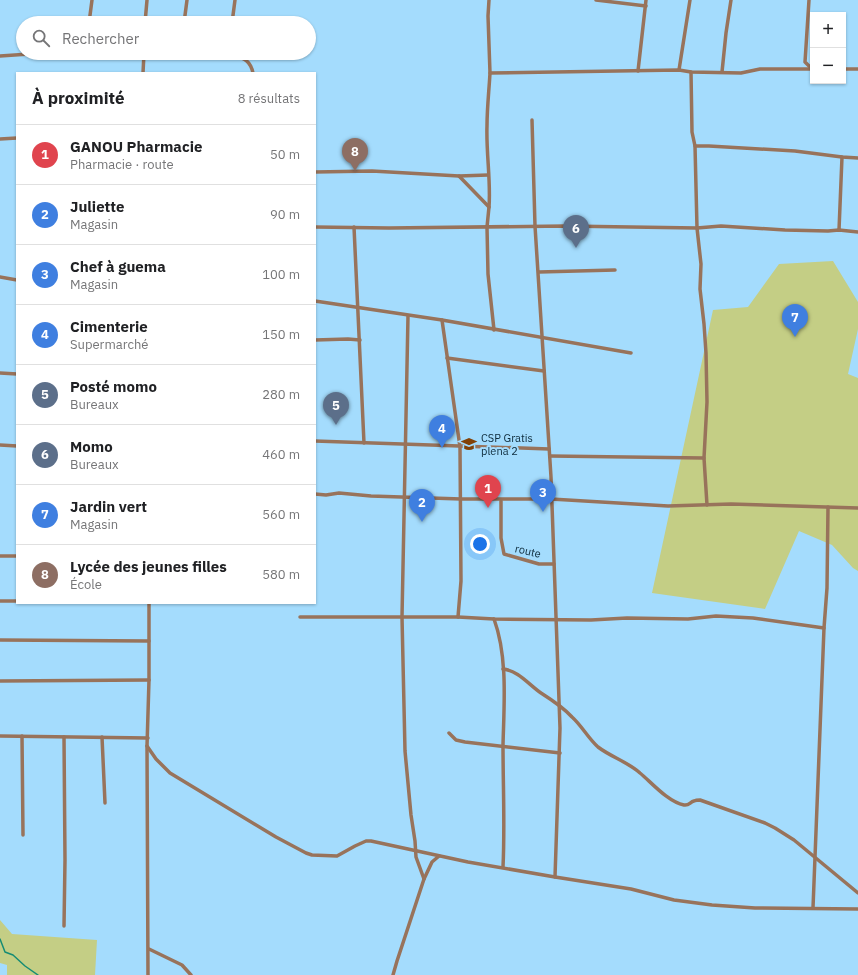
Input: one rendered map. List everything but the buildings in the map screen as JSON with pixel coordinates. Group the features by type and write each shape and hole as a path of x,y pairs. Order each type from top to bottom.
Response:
{"street":[{"path":"90,16 92,0"},
{"path":"146,16 147,0"},
{"path":"185,16 187,0"},
{"path":"233,16 235,0"},
{"path":"489,0 488,16 490,73 486,126 490,191 487,227 488,274 494,330"},
{"path":"596,0 646,6"},
{"path":"638,71 646,0"},
{"path":"679,70 690,0"},
{"path":"722,72 731,0"},
{"path":"805,62 809,0"},
{"path":"0,56 16,55"},
{"path":"143,72 144,60"},
{"path":"247,60 252,67 253,72"},
{"path":"796,68 805,62"},
{"path":"805,62 810,66"},
{"path":"490,73 679,70 691,72 741,72 796,68 810,69"},
{"path":"846,69 858,69"},
{"path":"691,72 692,132 695,146 697,228 701,264 700,289 706,353 705,374 707,402 704,458 706,504"},
{"path":"532,120 535,226 550,456 560,705 560,753 555,877"},
{"path":"0,139 16,138"},
{"path":"695,146 795,151 858,158"},
{"path":"839,230 842,157"},
{"path":"316,172 372,171 459,176 488,175"},
{"path":"459,176 489,208"},
{"path":"316,227 535,226 697,228 721,226 858,232"},
{"path":"354,227 364,443"},
{"path":"538,272 615,270"},
{"path":"0,277 16,280"},
{"path":"316,301 442,320 631,353"},
{"path":"408,316 402,616 405,751 416,857 424,879"},
{"path":"442,320 460,447 461,581 458,617"},
{"path":"316,340 360,340"},
{"path":"447,358 544,371"},
{"path":"0,373 16,374"},
{"path":"316,441 549,449"},
{"path":"0,445 16,446"},
{"path":"550,456 704,458"},
{"path":"316,494 326,495 339,493 371,496 461,499 552,499 668,506 731,504 858,508"},
{"name":"route","path":"501,501 501,538 504,554 539,564 554,564"},
{"path":"813,908 824,628 827,588 828,508"},
{"path":"0,556 16,556"},
{"path":"0,600 16,601"},
{"path":"148,975 147,746 150,680 149,604"},
{"path":"300,617 402,616 494,619 688,619 731,616 772,620 824,628"},
{"path":"494,619 500,638 505,719 503,746 505,812 503,867"},
{"path":"0,640 149,641"},
{"path":"503,669 518,674 540,692 560,705 573,717 593,742 600,748 638,771 660,792 669,798 684,806 700,800 765,823 794,840 858,894"},
{"path":"0,682 150,680"},
{"path":"449,733 456,740 560,753"},
{"path":"0,736 148,738"},
{"path":"22,736 23,835"},
{"path":"64,737 64,926"},
{"path":"102,737 105,803"},
{"path":"147,746 156,759 170,773 271,834 306,853 337,856 369,841 439,856 631,889 674,900 712,905 755,908 858,909"},
{"path":"393,975 396,961 424,879 432,862 439,856"},
{"path":"149,949 182,965 191,975"}],"green space":[{"path":"833,261 858,302 858,329 848,374 858,378 858,571 853,568 832,545 799,531 765,609 652,593 713,310 748,307 779,264"},
{"path":"0,920 12,934 97,940 95,975 7,975 7,965 0,963"}],"waterway":[{"path":"0,939 5,952 13,955 38,975"}],"place":[{"name":"Lycée des jeunes filles","path":"355,171"},
{"name":"Momo","path":"576,248"},
{"name":"Jardin vert","path":"795,337"},
{"name":"Posté momo","path":"336,425"},
{"name":"CSP Gratis plena 2","path":"469,444"},
{"name":"Cimenterie","path":"442,448"},
{"name":"GANOU Pharmacie","path":"488,508"},
{"name":"Chef à guema","path":"543,512"},
{"name":"Juliette","path":"422,522"}]}
